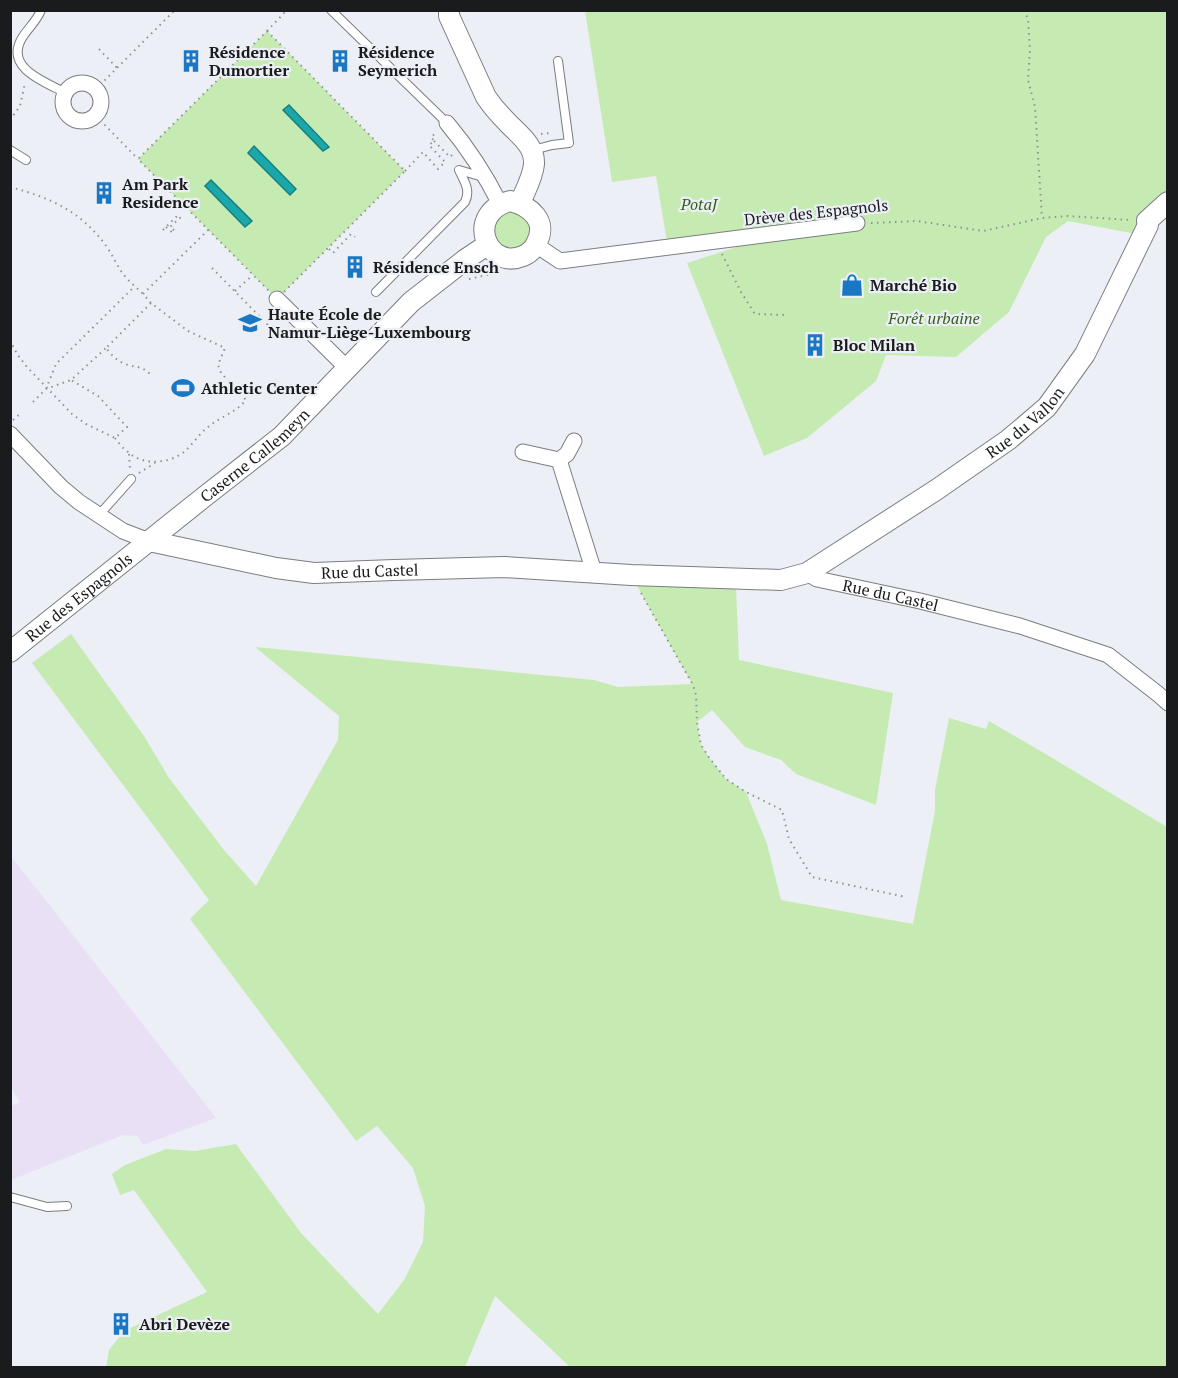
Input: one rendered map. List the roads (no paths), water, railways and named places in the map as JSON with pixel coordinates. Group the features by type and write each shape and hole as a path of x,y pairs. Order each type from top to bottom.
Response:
{"street":[{"path":"447,12 486,97 494,109 520,134 534,142 534,165 520,203"},
{"path":"80,83 91,85 96,89 102,105 91,120 85,122 73,120 63,105 66,93 74,85 80,83"},
{"path":"447,123 464,143 487,178 500,204"},
{"path":"510,201 520,203 536,216 540,226 540,236 536,246 528,254 517,258 506,258 495,253 487,245 484,226 492,210 500,204 510,201"},
{"name":"Rue du Vallon","path":"807,573 999,447 1047,407 1085,354 1149,225 1147,221 1167,202"},
{"name":"Drève des Espagnols","path":"536,246 560,261 857,223"},
{"name":"Caserne Callemeyn","path":"149,541 282,436 411,302 487,245"},
{"path":"277,299 347,368"},
{"path":"10,434 61,487 79,502 123,531 149,541"},
{"path":"523,452 559,460 567,454 574,441"},
{"path":"559,460 594,572"},
{"name":"Rue du Castel","path":"149,541 276,568 314,573 504,567 632,575 781,580 807,573 817,579 1020,626 1108,655 1167,703"},
{"name":"Rue des Espagnols","path":"10,652 149,541"}],"lane":[{"path":"41,10 19,44 18,54 21,65 27,72 66,93"},
{"path":"331,10 447,123"},
{"path":"534,142 552,145 569,143 558,61"},
{"path":"10,150 26,160"},
{"path":"376,292 465,202 469,195 468,189 459,170 487,178"},
{"path":"99,515 131,479"},
{"path":"10,1197 47,1207 67,1206"}],"water":[{"path":"289,105 329,147 323,151 283,110"},
{"path":"254,146 296,189 290,195 248,153"},
{"path":"211,180 252,221 245,227 205,186"}],"place":[{"name":"Résidence Dumortier","path":"191,61"},
{"name":"Résidence Seymerich","path":"340,61"},
{"name":"Am Park Residence","path":"104,193"},
{"name":"Résidence Ensch","path":"355,267"},
{"name":"Marché Bio","path":"852,285"},
{"name":"Haute École de Namur-Liège-Luxembourg","path":"250,323"},
{"name":"Bloc Milan","path":"815,345"},
{"name":"Athletic Center","path":"183,388"},
{"name":"Abri Devèze","path":"121,1324"}],"park label":[{"name":"PotaJ","path":"699,204"},
{"name":"Forêt urbaine","path":"934,318"}]}
